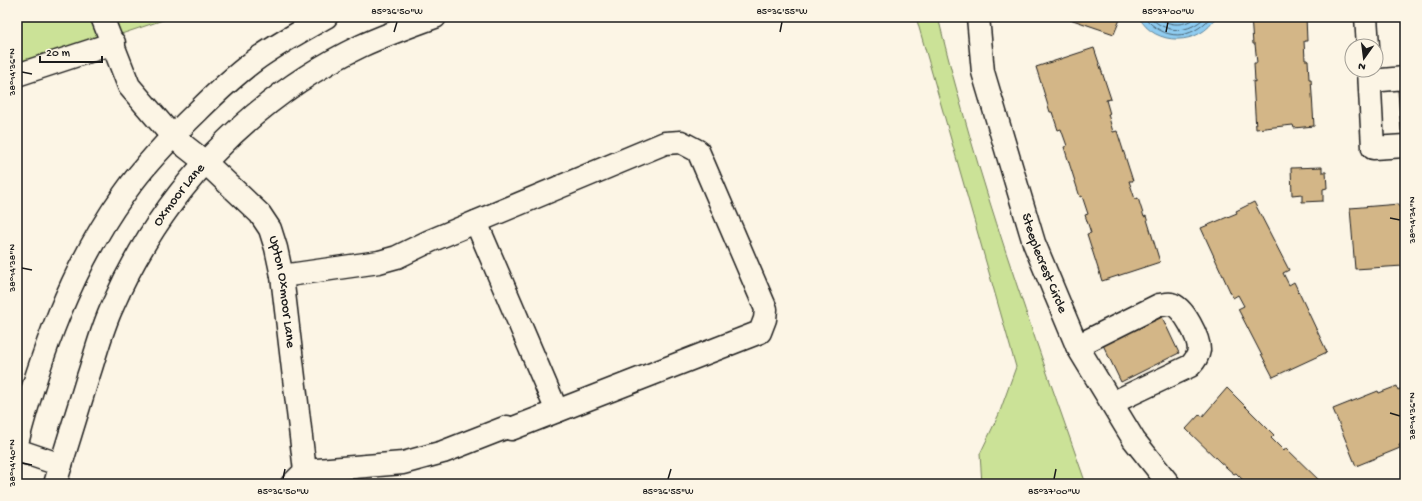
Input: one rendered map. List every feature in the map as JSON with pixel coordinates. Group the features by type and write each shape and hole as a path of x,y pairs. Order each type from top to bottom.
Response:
{"street":[{"name":"Upton Oxmoor Lane","path":"102,17 114,43 129,86 172,136 205,162 260,214 270,229 282,276 298,478"},
{"path":"17,443 38,371 59,315 81,266 123,195 172,136 228,82 278,44 326,17"},
{"name":"Oxmoor Lane","path":"58,474 101,336 124,281 152,230 205,162 260,110 304,78 362,46 435,17"},
{"name":"Steeplecrest Circle","path":"978,17 983,72 1030,228 1077,346 1134,440 1169,484"},
{"path":"1366,17 1367,38"},
{"path":"17,75 114,43"},
{"path":"1384,77 1405,78"},
{"path":"1369,78 1374,148 1405,146"},
{"path":"282,276 379,262 397,257 476,222 665,143 681,142 698,151 766,309 765,319 760,332 557,411 443,452 403,463 298,478"},
{"path":"476,222 557,411"},
{"path":"1077,346 1159,305 1170,304 1179,308 1185,315 1198,342 1199,352 1193,363 1190,366 1112,403"},
{"path":"17,450 58,474"}],"green space":[{"path":"17,17 172,17 17,69"},
{"path":"916,17 938,17 953,76 987,194 1025,310 1086,484 982,484 980,454 999,414 1016,367"}],"water":[{"path":"1139,17 1216,17 1209,27 1200,33 1189,38 1178,39 1166,38 1155,34 1146,27"}],"building":[{"path":"1064,17 1121,17 1114,34"},
{"path":"1251,17 1306,17 1307,41 1304,41 1305,60 1308,60 1309,79 1311,79 1314,126 1294,128 1293,125 1256,129 1253,81 1255,82 1254,63 1257,63 1255,44 1253,44"},
{"path":"1094,48 1111,99 1106,100 1113,132 1117,131 1133,181 1129,181 1135,199 1138,198 1144,217 1146,216 1160,262 1102,281 1087,234 1091,233 1085,215 1088,214 1082,196 1080,197 1064,147 1067,146 1061,129 1058,130 1052,112 1050,112 1036,67"},
{"path":"1405,90 1405,131 1401,131 1398,91"},
{"path":"1322,167 1322,172 1326,172 1327,188 1323,189 1323,201 1302,202 1302,194 1292,195 1291,168"},
{"path":"1254,202 1289,270 1283,273 1289,285 1294,282 1327,352 1273,377 1238,309 1244,306 1238,295 1233,298 1201,228 1237,213 1236,211"},
{"path":"1399,204 1399,207 1405,207 1405,263 1402,263 1403,266 1355,269 1350,208"},
{"path":"1162,317 1179,353 1121,382 1103,345"},
{"path":"1397,386 1398,390 1405,387 1405,443 1399,445 1400,448 1356,466 1333,409 1378,391 1379,393"},
{"path":"1227,388 1274,435 1271,438 1284,451 1286,448 1323,484 1247,484 1236,473 1234,474 1220,462 1186,429 1200,414 1202,417"}]}
